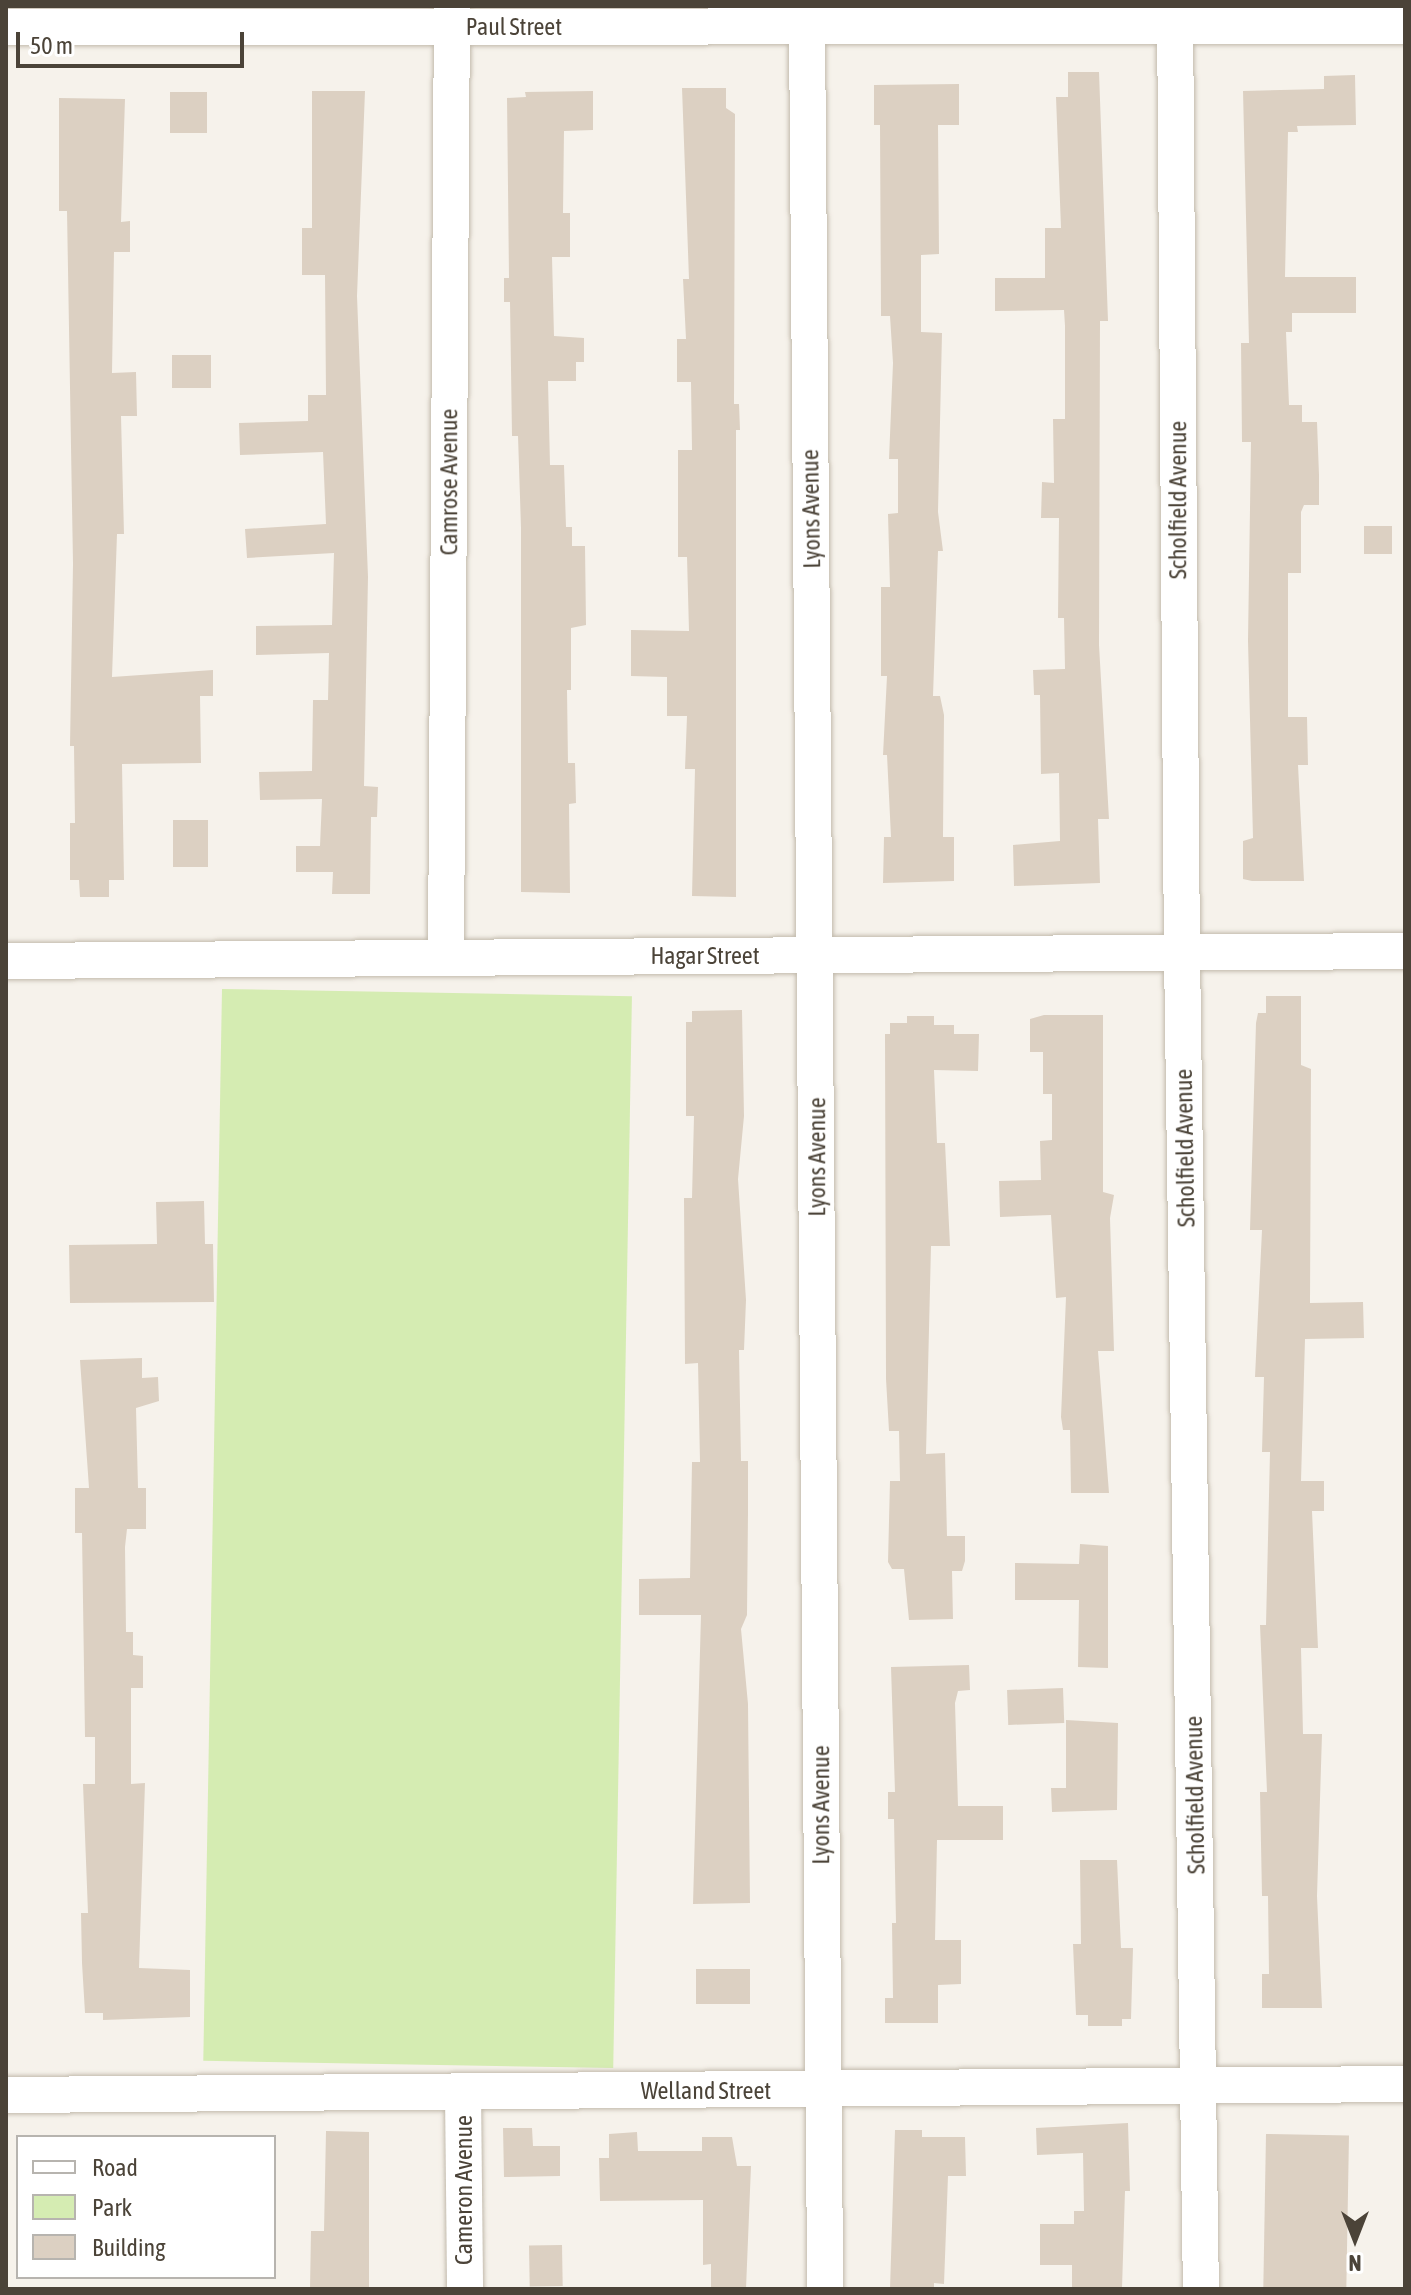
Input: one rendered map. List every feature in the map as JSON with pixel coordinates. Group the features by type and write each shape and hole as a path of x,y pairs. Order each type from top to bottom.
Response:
{"street":[{"name":"Paul Street","path":"6,27 452,17 807,26 1175,15 1405,26"},
{"name":"Scholfield Avenue","path":"1175,15 1182,952 1201,2289"},
{"name":"Camrose Avenue","path":"446,957 452,17"},
{"name":"Lyons Avenue","path":"807,26 825,2289"},
{"name":"Hagar Street","path":"6,961 1405,951"},
{"name":"Welland Street","path":"6,2095 1405,2084"},
{"name":"Cameron Avenue","path":"463,2092 465,2289"}],"green space":[{"path":"222,989 632,996 613,2068 203,2061"}],"building":[{"path":"1068,72 1099,72 1108,321 1100,321 1099,645 1109,819 1098,819 1100,883 1014,886 1013,845 1060,841 1059,773 1041,774 1040,695 1034,695 1033,670 1065,669 1064,618 1058,618 1059,518 1041,518 1042,482 1054,483 1053,419 1065,419 1065,326 1064,310 995,311 995,278 1045,278 1045,228 1061,228 1056,97 1068,97"},
{"path":"1355,75 1356,125 1297,126 1298,132 1288,132 1285,277 1356,277 1356,313 1292,313 1292,332 1286,332 1289,405 1302,405 1302,422 1317,422 1319,475 1319,505 1304,505 1301,512 1301,573 1288,573 1288,717 1307,717 1308,765 1298,765 1304,881 1252,881 1243,879 1243,841 1253,838 1248,641 1251,442 1242,442 1241,343 1249,343 1243,91 1324,89 1324,76"},
{"path":"959,84 959,125 938,125 939,254 921,255 921,332 942,333 938,512 943,551 938,551 933,696 940,696 944,715 943,837 954,837 954,881 883,883 884,837 891,837 887,755 883,755 887,676 881,676 881,587 890,587 888,514 898,513 898,459 889,459 893,363 890,316 881,316 880,125 874,125 874,85"},
{"path":"682,88 726,88 726,108 735,114 734,404 739,404 740,430 736,430 736,897 692,896 695,769 685,769 687,716 667,716 667,677 631,676 631,630 689,631 687,557 678,557 678,450 692,450 691,382 677,382 677,339 686,339 683,279 689,279"},
{"path":"312,91 365,91 357,296 368,577 364,786 378,787 377,817 371,817 370,894 332,894 333,872 296,872 296,846 320,846 322,799 260,800 259,772 312,771 313,700 328,700 329,653 256,655 256,626 332,625 334,553 247,558 245,529 326,524 323,452 240,455 239,423 308,421 308,395 326,395 325,275 302,275 302,228 312,228"},
{"path":"593,91 593,130 564,131 563,213 570,213 570,257 552,257 554,336 584,338 584,362 576,362 576,381 548,381 550,465 564,465 566,527 572,527 572,546 585,546 586,625 571,628 571,690 567,690 568,763 575,763 576,803 569,804 570,893 521,892 521,528 518,436 512,436 510,302 504,302 504,278 509,278 507,98 526,97 525,92"},
{"path":"170,92 207,92 207,133 170,133"},
{"path":"59,98 125,99 121,222 130,221 130,252 114,252 112,373 136,372 137,416 121,416 124,534 117,534 112,677 213,670 213,696 200,696 201,763 122,764 124,880 109,880 109,897 80,897 79,880 70,880 70,823 75,823 74,746 70,746 73,564 67,211 59,211"},
{"path":"172,355 211,355 211,388 172,388"},
{"path":"1364,526 1392,526 1392,554 1364,554"},
{"path":"173,820 208,820 208,867 173,867"},
{"path":"1266,996 1301,996 1301,1065 1311,1069 1310,1303 1363,1302 1364,1338 1305,1339 1301,1481 1324,1481 1324,1511 1312,1511 1318,1648 1301,1648 1303,1734 1322,1734 1317,1896 1322,2008 1262,2008 1262,1974 1269,1974 1268,1896 1262,1896 1260,1792 1267,1792 1260,1625 1266,1625 1270,1452 1262,1452 1264,1377 1255,1377 1262,1230 1250,1230 1256,1023 1258,1013 1266,1013"},
{"path":"742,1010 744,1116 738,1179 746,1300 744,1350 739,1350 741,1461 748,1461 748,1513 747,1615 741,1629 748,1704 750,1903 693,1904 701,1615 639,1615 639,1579 690,1578 692,1462 700,1462 698,1363 685,1364 684,1198 692,1198 694,1116 686,1116 686,1022 692,1022 692,1011"},
{"path":"1044,1015 1103,1015 1103,1192 1114,1195 1110,1218 1114,1351 1098,1351 1109,1493 1071,1493 1070,1430 1063,1430 1061,1417 1066,1297 1056,1298 1051,1215 1000,1217 999,1181 1041,1180 1040,1141 1052,1140 1052,1094 1043,1094 1043,1052 1030,1052 1030,1019"},
{"path":"907,1016 934,1016 934,1025 954,1025 954,1034 979,1034 978,1071 934,1070 937,1143 945,1143 950,1246 931,1246 926,1454 945,1453 947,1536 965,1536 962,1571 952,1571 953,1619 909,1620 904,1569 892,1569 888,1562 890,1481 900,1481 899,1431 889,1431 886,1379 885,1034 890,1034 890,1023 907,1023"},
{"path":"204,1201 205,1244 213,1244 214,1302 70,1303 69,1245 157,1244 156,1202"},
{"path":"142,1358 142,1378 158,1377 159,1401 136,1408 138,1488 146,1488 146,1529 127,1529 125,1547 126,1632 133,1632 133,1655 143,1656 143,1688 131,1688 131,1784 145,1783 139,1968 190,1970 190,2017 103,2020 103,2013 85,2013 82,1963 81,1913 88,1913 83,1784 95,1784 95,1737 85,1737 82,1533 75,1533 75,1488 89,1488 80,1360"},
{"path":"1080,1544 1108,1546 1108,1668 1078,1667 1079,1600 1015,1600 1015,1563 1079,1564"},
{"path":"969,1665 970,1690 958,1691 955,1703 958,1806 1003,1806 1003,1840 937,1840 935,1940 961,1940 961,1984 938,1985 938,2023 885,2023 885,1998 893,1998 892,1923 896,1923 894,1819 888,1819 888,1792 895,1792 891,1667"},
{"path":"1063,1688 1064,1723 1008,1725 1007,1690"},
{"path":"1066,1720 1118,1723 1117,1810 1052,1812 1051,1788 1066,1788"},
{"path":"1080,1860 1117,1860 1121,1948 1133,1948 1131,2019 1122,2019 1122,2026 1088,2026 1088,2015 1076,2015 1073,1944 1081,1944"},
{"path":"696,1969 750,1969 750,2004 696,2004"},
{"path":"1128,2123 1130,2191 1125,2191 1122,2289 1072,2289 1072,2265 1040,2265 1040,2224 1074,2224 1074,2211 1084,2211 1083,2153 1037,2155 1036,2128"},
{"path":"503,2128 532,2128 533,2146 560,2146 560,2176 504,2177"},
{"path":"895,2130 922,2130 922,2137 965,2137 966,2176 948,2176 944,2284 934,2283 934,2289 890,2289"},
{"path":"326,2131 369,2132 369,2289 310,2289 311,2231 324,2231"},
{"path":"637,2132 638,2151 702,2151 702,2137 732,2137 737,2166 751,2166 746,2289 711,2289 711,2264 703,2265 703,2200 600,2201 599,2158 609,2158 609,2134"},
{"path":"1266,2134 1349,2135 1346,2289 1263,2289"},
{"path":"562,2245 563,2286 530,2287 529,2246"}]}
